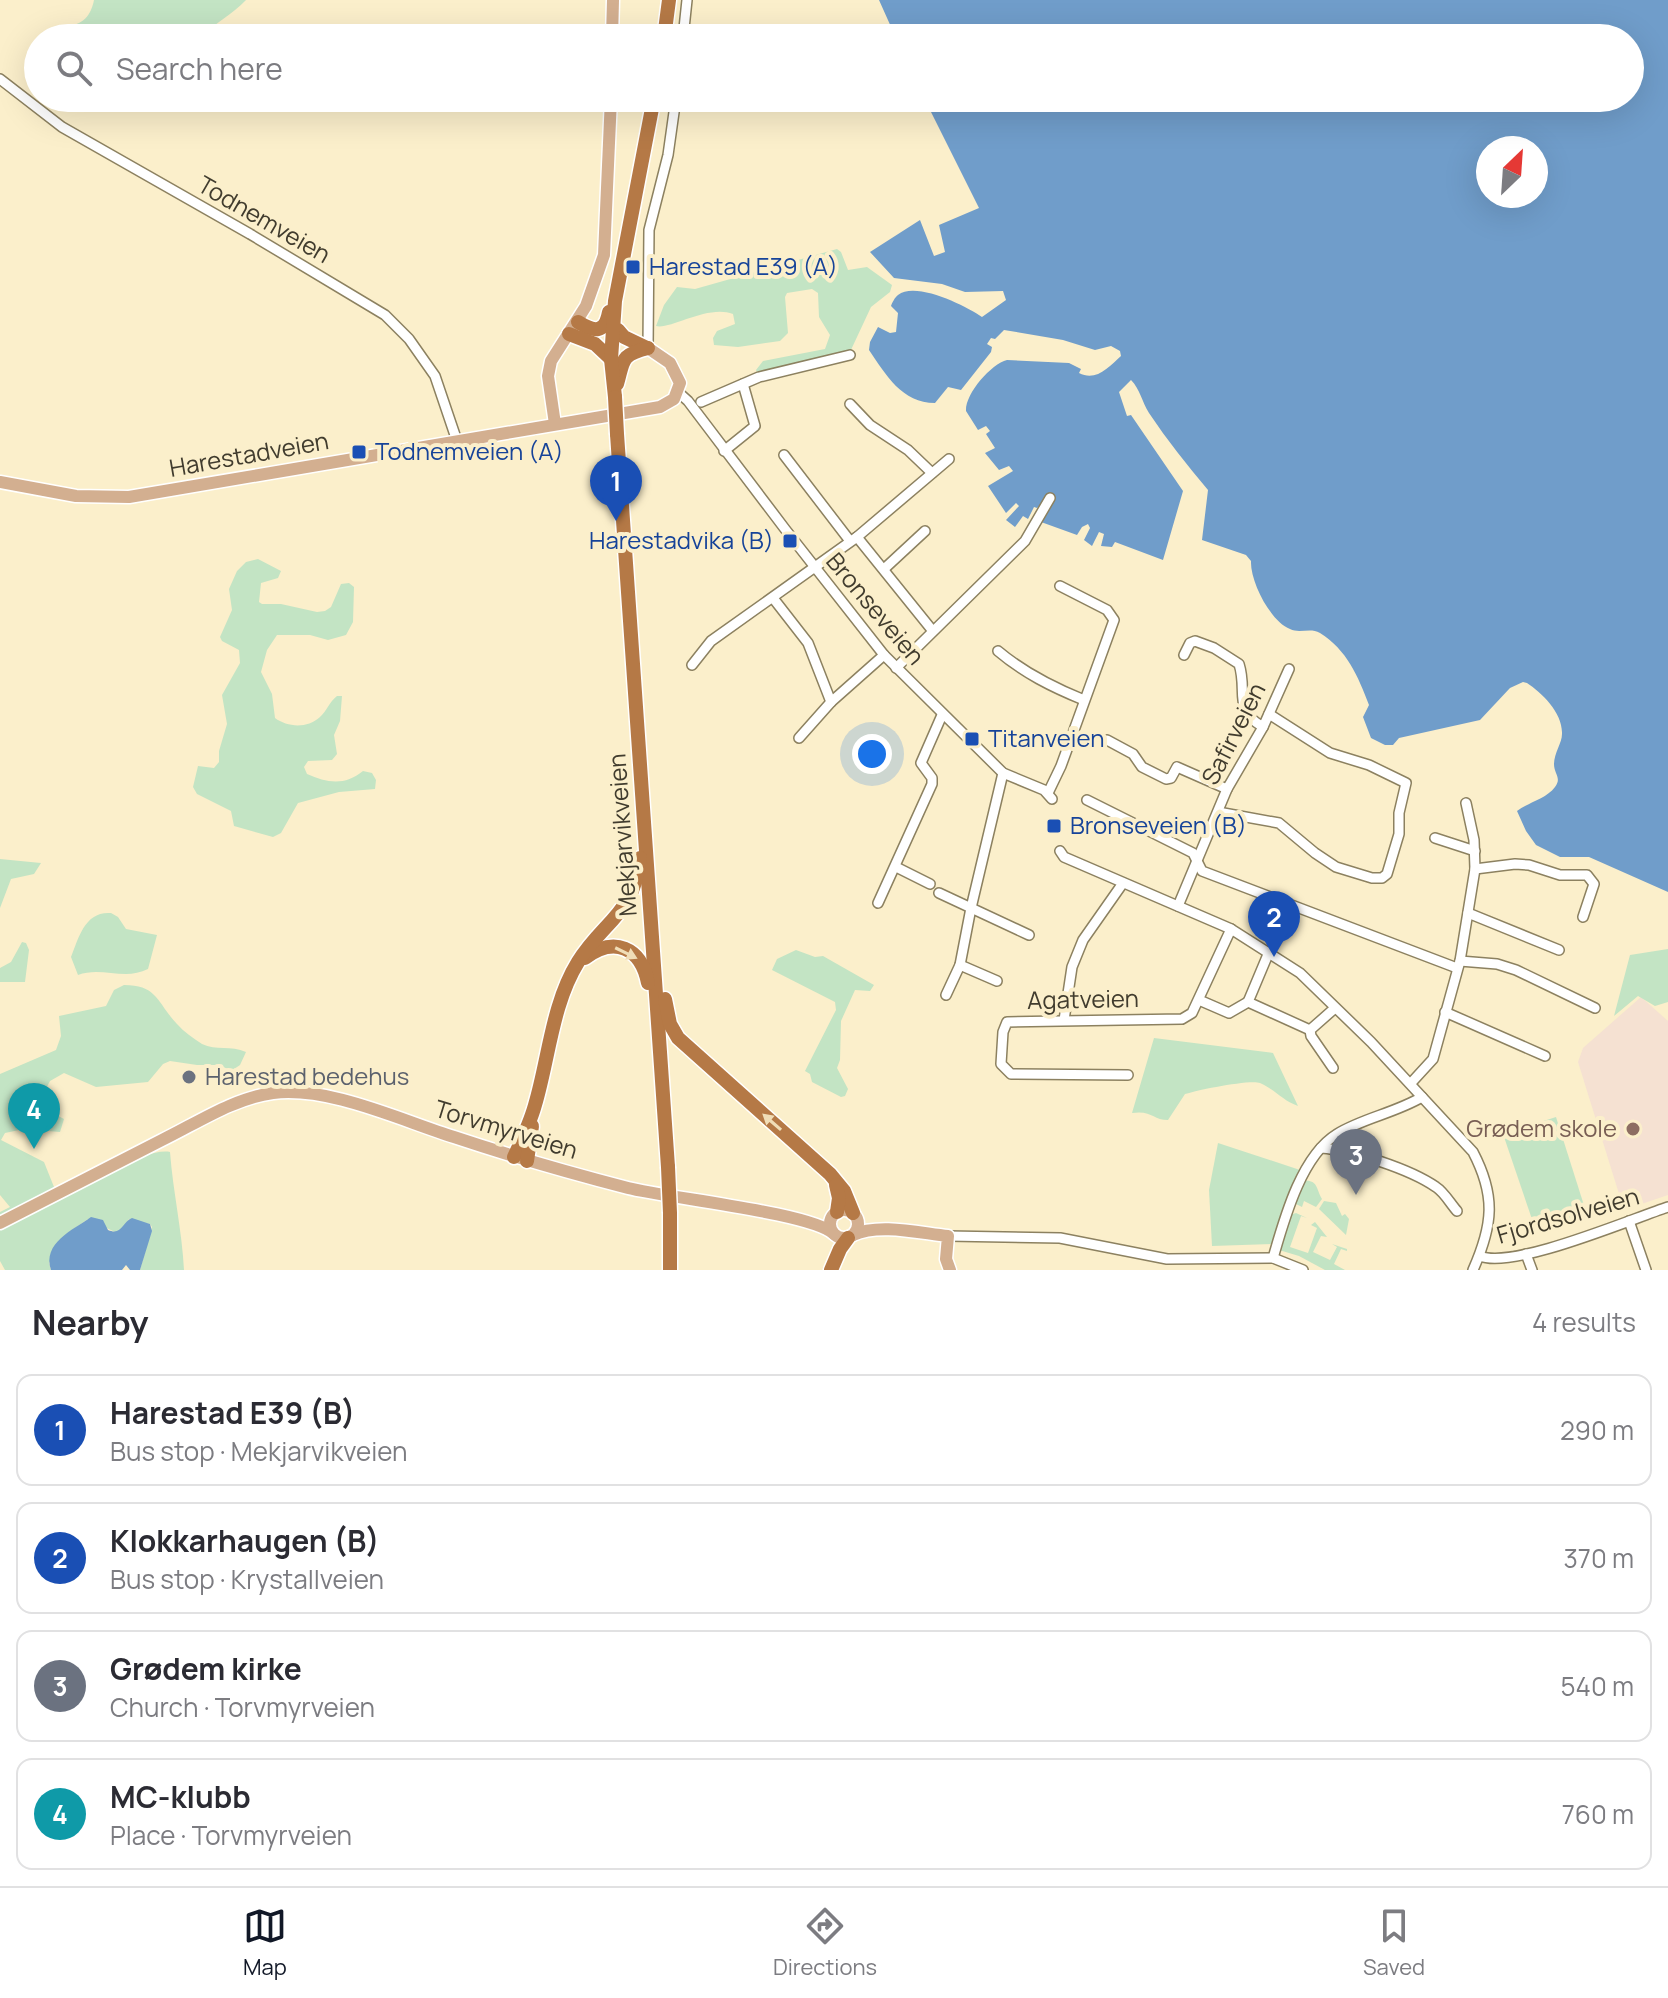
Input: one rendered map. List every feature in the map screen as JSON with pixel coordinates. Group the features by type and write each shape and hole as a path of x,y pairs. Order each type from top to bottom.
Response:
{"highway":[{"path":"666,24 669,0"},
{"path":"573,328 600,330 606,325 615,301 652,112"},
{"path":"615,331 637,213 640,178"},
{"path":"615,301 615,331"},
{"path":"573,328 611,359"},
{"path":"615,331 648,348"},
{"name":"Mekjarvikveien","path":"615,331 611,359 616,393"},
{"name":"Mekjarvikveien","path":"615,331 617,434 668,1167 670,1270"},
{"path":"616,393 623,360 632,352 648,348"},
{"path":"521,1159 562,996 584,952 616,919 632,893 644,822"},
{"path":"573,970 587,956 602,948 625,949 643,964 656,1003"},
{"path":"654,977 664,994 670,1024 685,1045 830,1174 844,1191 855,1216"},
{"path":"830,1174 838,1193 835,1214"},
{"path":"831,1270 845,1236"}],"main road":[{"path":"612,24 613,0"},
{"path":"555,424 548,376 551,361 593,291 604,255 610,112"},
{"path":"648,348 674,368 680,383 676,396"},
{"name":"Harestadveien","path":"0,482 76,496 129,497 660,407 676,396"},
{"name":"Torvmyrveien","path":"0,1223 226,1108 269,1093 292,1091 331,1097 521,1159 660,1195 791,1217 845,1236 863,1231 948,1236"},
{"path":"845,1210 855,1216 858,1225 845,1236 830,1227 835,1214 845,1210"},
{"name":"Torvmyrveien","path":"791,1217 835,1214"},
{"name":"Torvmyrveien","path":"855,1216 895,1231"},
{"path":"948,1236 946,1259 950,1270"}],"street":[{"path":"684,24 687,0"},
{"name":"Todnemveien","path":"0,79 24,98"},
{"name":"Todnemveien","path":"43,112 62,127 385,315 409,339 435,376 457,441"},
{"path":"648,348 649,230 668,155 674,112"},
{"path":"701,402 759,377 850,355"},
{"path":"724,451 755,426 743,384"},
{"name":"Bronseveien","path":"676,396 701,419 815,569 896,668 1003,773 1050,796 1114,620 1107,610 1060,586"},
{"path":"850,404 870,425 917,457 932,473"},
{"path":"784,455 854,539 884,569 932,630"},
{"path":"692,665 711,641 815,569 949,459"},
{"path":"896,668 1025,541 1050,498"},
{"path":"884,569 925,531"},
{"path":"773,598 808,643 831,702"},
{"path":"1184,655 1190,643 1195,641 1214,648 1239,664 1243,708 1252,721 1263,727"},
{"path":"998,651 1048,686 1084,700"},
{"path":"799,738 831,702 884,655"},
{"name":"Safirveien","path":"1178,906 1227,789 1263,727 1289,669"},
{"path":"1218,812 1279,823 1336,867 1372,878 1382,878 1387,874 1399,834 1399,813 1406,783 1369,765 1330,753 1269,714"},
{"path":"878,903 932,784 932,778 921,763 942,715"},
{"path":"1107,740 1133,754 1142,767 1166,779 1171,778 1177,767 1227,789"},
{"path":"946,995 960,965 1003,773"},
{"path":"1087,800 1193,853 1202,871 1274,900 1458,964 1497,964 1516,970 1595,1008"},
{"path":"1411,1083 1433,1059 1458,964 1475,869 1475,851 1466,803"},
{"path":"1435,838 1475,851"},
{"path":"1060,851 1064,857 1231,929 1269,952 1300,973 1411,1083 1473,1152 1487,1185 1490,1216 1480,1256 1473,1270"},
{"path":"1475,869 1515,864 1560,875 1587,875 1594,889 1583,917"},
{"path":"896,867 930,884"},
{"path":"1064,1020 1072,967 1083,940 1123,883"},
{"path":"939,893 1029,935"},
{"path":"1468,913 1559,950"},
{"path":"1231,929 1199,1000 1229,1013 1248,1002 1269,952"},
{"path":"960,965 997,981"},
{"name":"Agatveien","path":"1128,1075 1011,1074 1001,1064 1003,1032 1007,1022 1182,1019 1192,1013 1199,1000"},
{"path":"1248,1002 1310,1030"},
{"path":"1310,1030 1335,1008"},
{"path":"1445,1012 1545,1056"},
{"path":"1310,1030 1333,1068"},
{"path":"1273,1258 1302,1173 1321,1148 1336,1134 1422,1097"},
{"path":"1321,1148 1385,1163 1437,1187 1457,1211"},
{"name":"Fjordsolveien","path":"1480,1256 1492,1259 1526,1254 1666,1211"},
{"path":"1629,1221 1646,1270"},
{"name":"Torvmyrveien","path":"948,1236 1060,1238 1167,1259 1273,1258 1303,1270"},
{"path":"1526,1254 1532,1270"}],"shaded area":[{"name":"Grødem skole","path":"1641,997 1668,1021 1668,1195 1624,1210 1578,1062 1583,1048"}],"green space":[{"path":"94,0 246,0 216,24 75,24 91,11"},
{"path":"837,249 848,270 867,267 892,285 890,292 871,307 850,352 758,374 756,370 763,361 825,349 830,335 819,317 818,293 812,289 787,293 788,333 780,341 738,347 714,345 713,338 717,331 735,324 733,314 723,312 701,314 656,326 664,305 677,287 695,289"},
{"path":"258,559 281,571 278,578 261,583 259,602 262,604 325,611 331,607 341,584 349,583 354,587 353,622 346,635 328,640 310,635 277,635 267,650 261,672 272,694 275,718 285,723 303,725 315,721 334,698 342,696 340,721 334,735 337,754 332,760 308,761 304,767 307,774 336,782 363,771 372,773 376,780 375,789 339,792 298,803 281,833 273,837 234,826 231,811 197,794 193,787 198,766 214,768 219,762 227,724 222,695 240,663 239,650 220,637 232,610 229,589 237,571 246,562"},
{"path":"0,859 41,863 34,874 11,879 0,908"},
{"path":"111,913 126,929 157,935 148,969 131,974 95,972 78,975 71,957 80,934 95,916"},
{"path":"22,942 29,950 25,982 0,982 0,968 11,962"},
{"path":"1668,949 1668,1002 1655,1006 1638,996 1614,1016 1630,955"},
{"path":"796,950 815,957 823,956 874,985 870,991 855,990 841,1021 837,1068 848,1089 845,1096 841,1097 812,1082 810,1074 805,1071 836,1010 835,1002 772,970 777,959"},
{"path":"124,985 150,992 180,1027 202,1044 246,1052 240,1065 231,1071 220,1065 170,1061 163,1064 148,1082 96,1087 64,1073 50,1081 39,1102 43,1108 64,1119 60,1132 24,1129 5,1133 1,1140 44,1162 56,1192 131,1160 170,1152 184,1270 140,1270 152,1227 150,1224 129,1219 123,1229 115,1232 88,1219 69,1232 49,1263 51,1270 5,1270 0,1261 0,1212 10,1207 0,1195 0,1074 56,1050 61,1036 59,1016 106,1006 114,990"},
{"path":"1154,1038 1273,1053 1298,1106 1260,1083 1246,1082 1185,1094 1168,1120 1132,1113"},
{"path":"1556,1117 1588,1218 1536,1231 1503,1134"},
{"path":"1218,1143 1300,1170 1275,1244 1212,1246 1209,1190"},
{"path":"1303,1181 1316,1186 1322,1199 1316,1207 1304,1201 1302,1207 1296,1204"},
{"path":"1324,1201 1336,1203 1342,1216 1345,1214 1349,1219 1346,1235 1319,1209"},
{"path":"1296,1213 1307,1218 1301,1216 1290,1247 1308,1253 1317,1228 1311,1225 1315,1222 1327,1237 1321,1236 1313,1252 1330,1260 1337,1247 1332,1244 1347,1249 1341,1249 1334,1264 1345,1270 1325,1270 1299,1256 1279,1250 1290,1215"}],"water":[{"path":"879,0 1668,0 1668,892 1589,857 1560,857 1536,845 1526,831 1517,811 1547,795 1557,784 1554,760 1562,734 1555,711 1527,683 1510,688 1480,720 1399,738 1393,745 1385,745 1371,738 1363,717 1369,705 1356,674 1338,647 1316,631 1294,630 1283,625 1263,600 1254,579 1251,561 1246,555 1202,540 1208,490 1156,423 1131,380 1119,392 1127,416 1131,415 1183,491 1163,560 1115,542 1112,547 1101,546 1104,534 1099,532 1092,546 1084,540 1090,528 1088,524 1077,535 1041,522 1053,502 1048,497 1037,508 1034,507 1028,519 1023,516 1015,527 1006,520 1019,506 1016,503 1006,513 988,486 1013,471 1009,466 999,470 985,453 995,448 986,434 990,431 986,426 978,430 966,411 974,388 994,367 1007,360 1069,363 1081,369 1079,373 1091,376 1112,365 1121,356 1120,351 1111,346 1095,350 1063,340 1004,330 995,339 991,338 987,344 992,347 991,352 961,390 948,387 935,403 923,402 904,393 869,350 878,327 890,333 896,332 898,313 891,306 897,296 906,291 928,293 982,317 1006,300 1003,291 965,292 942,284 894,278 870,252 920,220 934,256 945,252 939,225 979,208 931,112 1644,112 1644,24 890,24"},
{"path":"91,1217 103,1220 108,1230 113,1231 119,1230 132,1218 150,1224 152,1231 140,1270 130,1270 126,1265 122,1270 51,1270 49,1261 55,1245"}],"place":[{"name":"Harestad E39 (A)","path":"633,267"},
{"name":"Todnemveien (A)","path":"359,452"},
{"name":"Harestad E39 (B)","path":"616,521"},
{"name":"Harestadvika (B)","path":"790,541"},
{"name":"Titanveien","path":"972,739"},
{"name":"Bronseveien (B)","path":"1054,826"},
{"name":"Klokkarhaugen (B)","path":"1274,957"},
{"name":"Harestad bedehus","path":"189,1077"},
{"name":"Grødem skole","path":"1633,1129"},
{"name":"MC-klubb","path":"34,1149"},
{"name":"Grødem kirke","path":"1356,1195"}]}
